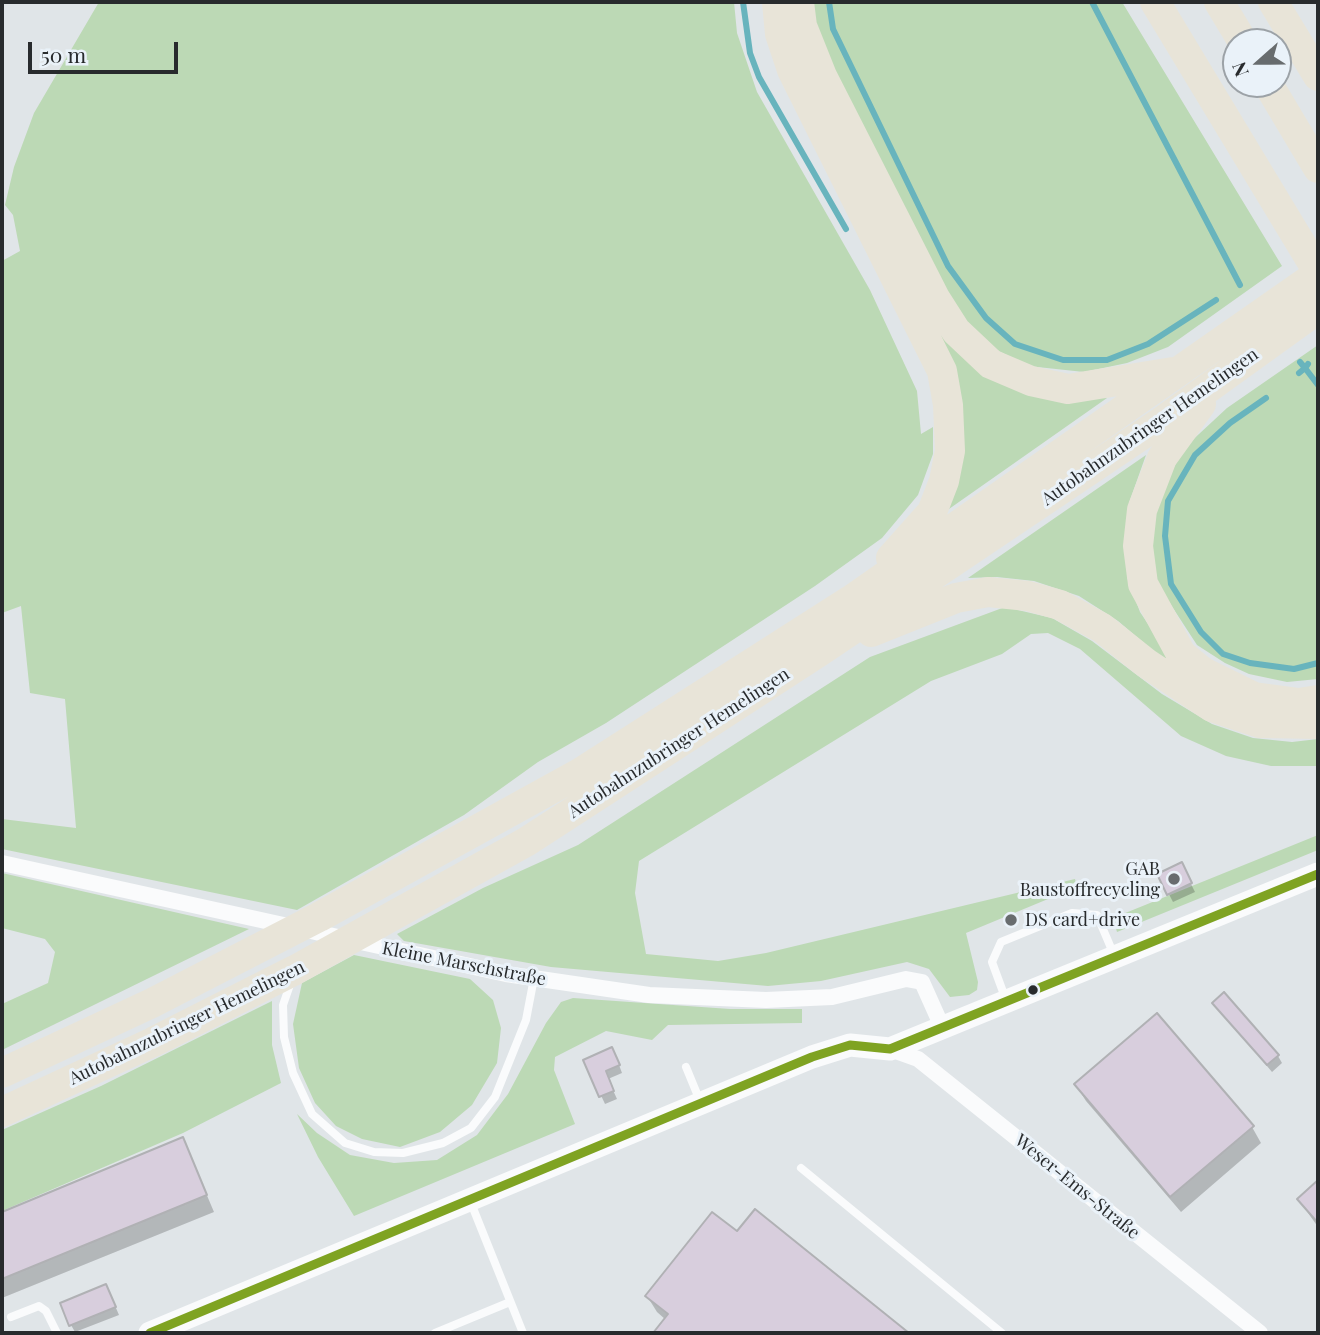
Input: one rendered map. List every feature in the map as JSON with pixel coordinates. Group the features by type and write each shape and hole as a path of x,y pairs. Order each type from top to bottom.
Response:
{"highway":[{"path":"777,2 780,34 792,71 921,323 942,371 948,405 950,451 944,481 932,512 851,600"},
{"path":"799,2 802,26 822,76 935,298 956,331 991,364 1031,382 1068,389 1184,370"},
{"path":"1155,2 1318,273"},
{"path":"1219,2 1234,28"},
{"path":"1273,2 1318,76"},
{"path":"1276,98 1318,167"},
{"name":"Autobahnzubringer Hemelingen","path":"2,1073 152,1003 319,917 580,773 851,600 1184,370 1318,273"},
{"name":"Autobahnzubringer Hemelingen","path":"2,1112 153,1042 295,970 526,842 819,652 1216,384 1318,309"},
{"path":"1216,384 1162,458 1142,510 1138,546 1143,584 1181,654 1203,672 1254,697 1298,703 1318,700"},
{"path":"819,652 956,598 988,592 1028,596 1060,605 1102,628 1146,663 1212,707 1260,723 1318,724"}],"street":[{"name":"Kleine Marschstraße","path":"2,863 422,957 534,978 649,995 766,1000 832,997 906,979 922,982 943,1029"},
{"path":"150,1333 812,1057 850,1045 890,1049 1318,874"},
{"name":"Weser-Ems-Straße","path":"890,1049 918,1059 1260,1333"}],"lane":[{"path":"1007,1003 992,962 1001,942 1013,937 1072,913 1097,915 1115,958"},
{"path":"295,970 283,1005 284,1037 293,1073 312,1114 345,1143 374,1152 402,1153 443,1143 471,1128 495,1097 526,1020 534,978"},
{"path":"686,1067 701,1103"},
{"path":"801,1168 1002,1333"},
{"path":"470,1200 523,1333"},
{"path":"435,1333 510,1302"},
{"path":"11,1317 39,1306 46,1311 57,1333"}],"green space":[{"path":"99,2 734,2 737,33 757,92 870,290 917,391 921,434 933,427 933,454 918,495 882,538 815,586 606,723 538,762 464,815 297,910 2,849 2,819 76,828 65,699 30,693 21,606 2,613 2,261 20,251 13,215 5,205 14,167 34,113"},
{"path":"811,2 1122,2 1282,266 1168,347 1127,363 1084,372 1028,366 989,346 966,323 940,284 836,76 816,26"},
{"path":"936,322 955,345 1107,398 939,516"},
{"path":"1318,345 1318,679 1287,682 1249,674 1197,645 1156,582 1150,547 1155,501 1185,447 1227,408"},
{"path":"1146,455 1129,503 1127,577 1140,612 1169,655 1164,660 1118,621 1079,596 1034,581 997,577 968,578"},
{"path":"1005,607 1052,618 1092,641 1162,694 1212,724 1253,738 1292,742 1318,739 1318,766 1271,766 1226,756 1181,736 1080,649 1048,633 1031,634 1002,654 931,681 639,861 635,893 646,954 718,961 766,953 1075,879 1077,887 966,933 978,982 977,990 969,995 950,997 929,969 907,962 821,981 768,986 551,967 404,941 397,934 483,888 578,845 870,657"},
{"path":"1318,835 1318,850 1117,932 1113,918"},
{"path":"2,873 249,929 2,1050 2,1004 48,983 55,952 45,939 2,928"},
{"path":"354,955 470,979 493,1000 501,1028 497,1063 472,1105 440,1132 400,1147 362,1139 336,1126 315,1103 299,1068 293,1024 302,983"},
{"path":"573,998 730,1009 802,1009 802,1023 668,1025 652,1040 606,1031 555,1057 554,1070 575,1124 354,1216 318,1157 297,1114 317,1133 350,1155 394,1163 437,1160 477,1135 508,1094 546,1023 561,1002"},
{"path":"272,1001 272,1045 281,1083 183,1133 2,1211 2,1130 101,1086"}],"building":[{"name":"GAB Baustoffrecycling","path":"1182,862 1192,883 1167,895 1157,874"},
{"path":"1224,992 1279,1055 1267,1065 1212,1003"},
{"path":"1157,1013 1254,1126 1170,1197 1074,1084"},
{"path":"612,1047 620,1065 606,1071 614,1091 599,1097 583,1060"},
{"path":"183,1137 207,1195 2,1279 2,1212"},
{"path":"1318,1180 1318,1223 1297,1199"},
{"path":"755,1209 909,1333 653,1333 668,1314 645,1296 712,1212 737,1231"},
{"path":"106,1284 116,1307 69,1326 60,1303"}],"waterway":[{"path":"743,2 750,53 759,77 846,229"},
{"path":"829,2 833,29 948,266 986,318 1015,344 1063,360 1107,360 1148,344 1216,300"},
{"path":"1092,2 1240,285"},
{"path":"1300,362 1305,368 1308,364"},
{"path":"1299,373 1305,368 1318,385"},
{"path":"1266,398 1230,423 1195,455 1168,501 1165,536 1171,584 1201,632 1223,654 1250,663 1294,669 1318,663"}],"transit line":[{"path":"150,1333 812,1057 850,1045 890,1049 1318,874"}],"place":[{"name":"GAB Baustoffrecycling","path":"1174,879"},
{"name":"DS card+drive","path":"1011,920"}]}
